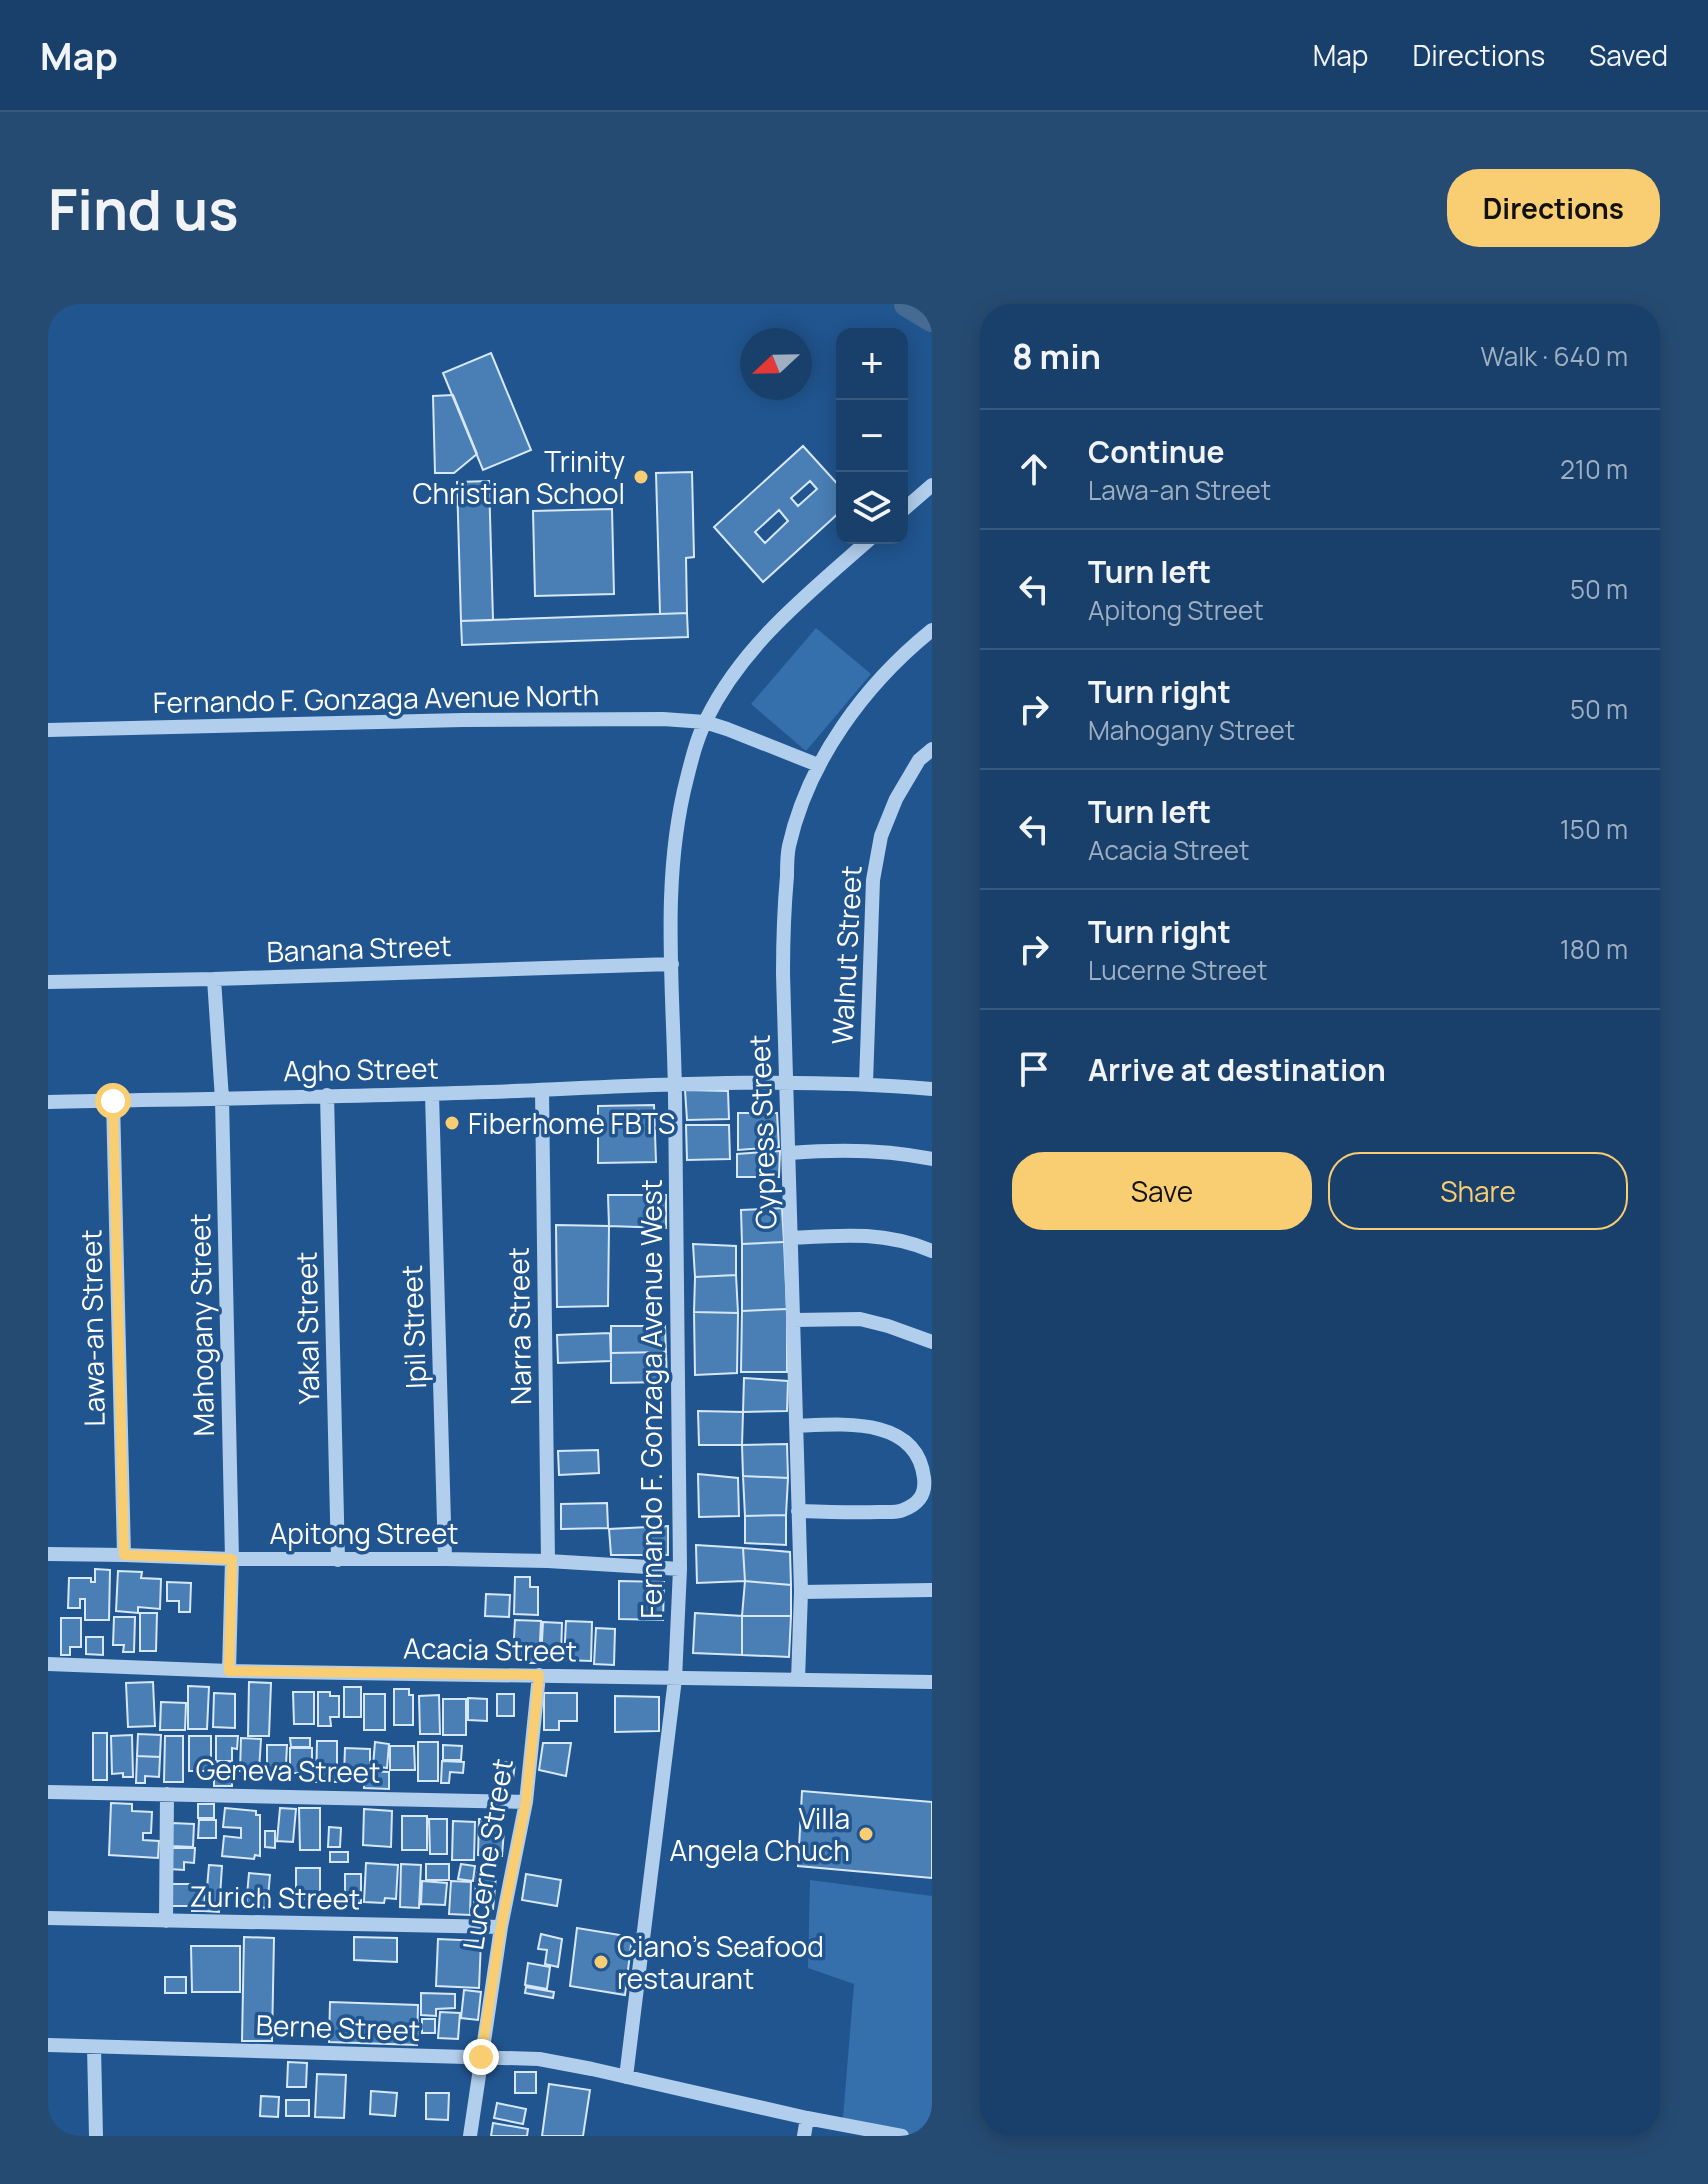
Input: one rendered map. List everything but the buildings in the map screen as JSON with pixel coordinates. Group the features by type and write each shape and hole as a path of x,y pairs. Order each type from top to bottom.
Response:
{"street":[{"path":"908,506 931,489"},
{"name":"Fernando F. Gonzaga Avenue West","path":"626,2077 675,1679 680,1569 671,880 674,849 694,753 705,722 725,687 756,644 864,544"},
{"path":"926,635 932,653"},
{"name":"Cypress Street","path":"798,1680 801,1592 790,1153 785,1083 783,910 789,847 818,765 860,704 926,635"},
{"name":"Fernando F. Gonzaga Avenue North","path":"48,730 463,720 663,719 705,722 818,765"},
{"name":"Walnut Street","path":"866,1083 873,880 881,836 896,799 919,760 932,749"},
{"name":"Banana Street","path":"48,982 672,964"},
{"name":"Mahogany Street","path":"214,979 222,1097 232,1559 229,1671"},
{"name":"Agho Street","path":"48,1102 785,1083 866,1083 932,1089"},
{"name":"Narra Street","path":"542,1090 548,1561"},
{"name":"Ipil Street","path":"432,1094 445,1559"},
{"name":"Yakal Street","path":"327,1095 338,1560"},
{"name":"Lawa-an Street","path":"113,1101 124,1555"},
{"path":"790,1153 870,1151 905,1153 932,1159"},
{"path":"791,1238 866,1234 911,1242 932,1251"},
{"path":"794,1320 860,1319 932,1342"},
{"path":"796,1426 851,1425 890,1432 913,1447 922,1464 925,1489 918,1502 901,1512 798,1511"},
{"name":"Apitong Street","path":"48,1554 232,1559 548,1561 680,1569"},
{"path":"801,1592 932,1590"},
{"name":"Acacia Street","path":"48,1664 229,1671 932,1682"},
{"name":"Lucerne Street","path":"470,2136 501,1927 526,1802 539,1675"},
{"name":"Geneva Street","path":"48,1792 526,1802"},
{"path":"166,1921 167,1794"},
{"name":"Zurich Street","path":"48,1918 501,1927"},
{"name":"Berne Street","path":"48,2045 539,2059 902,2136"},
{"path":"94,2047 96,2136"},
{"path":"804,2136 807,2118"}],"shaded area":[{"path":"816,628 871,674 806,751 751,704"},
{"path":"810,1880 932,1896 932,2136 876,2136 842,2130 854,1984 808,1968"}],"waterway":[{"path":"907,304 932,319"}],"place":[{"name":"Trinity Christian School","path":"641,477"},
{"name":"Fiberhome FBTS","path":"452,1123"},
{"name":"Villa Angela Chuch","path":"866,1834"},
{"name":"Ciano's Seafood restaurant","path":"601,1962"}],"route":[{"path":"113,1101 124,1555 232,1559 229,1671 539,1675 526,1802 501,1927 481,2057"}]}
